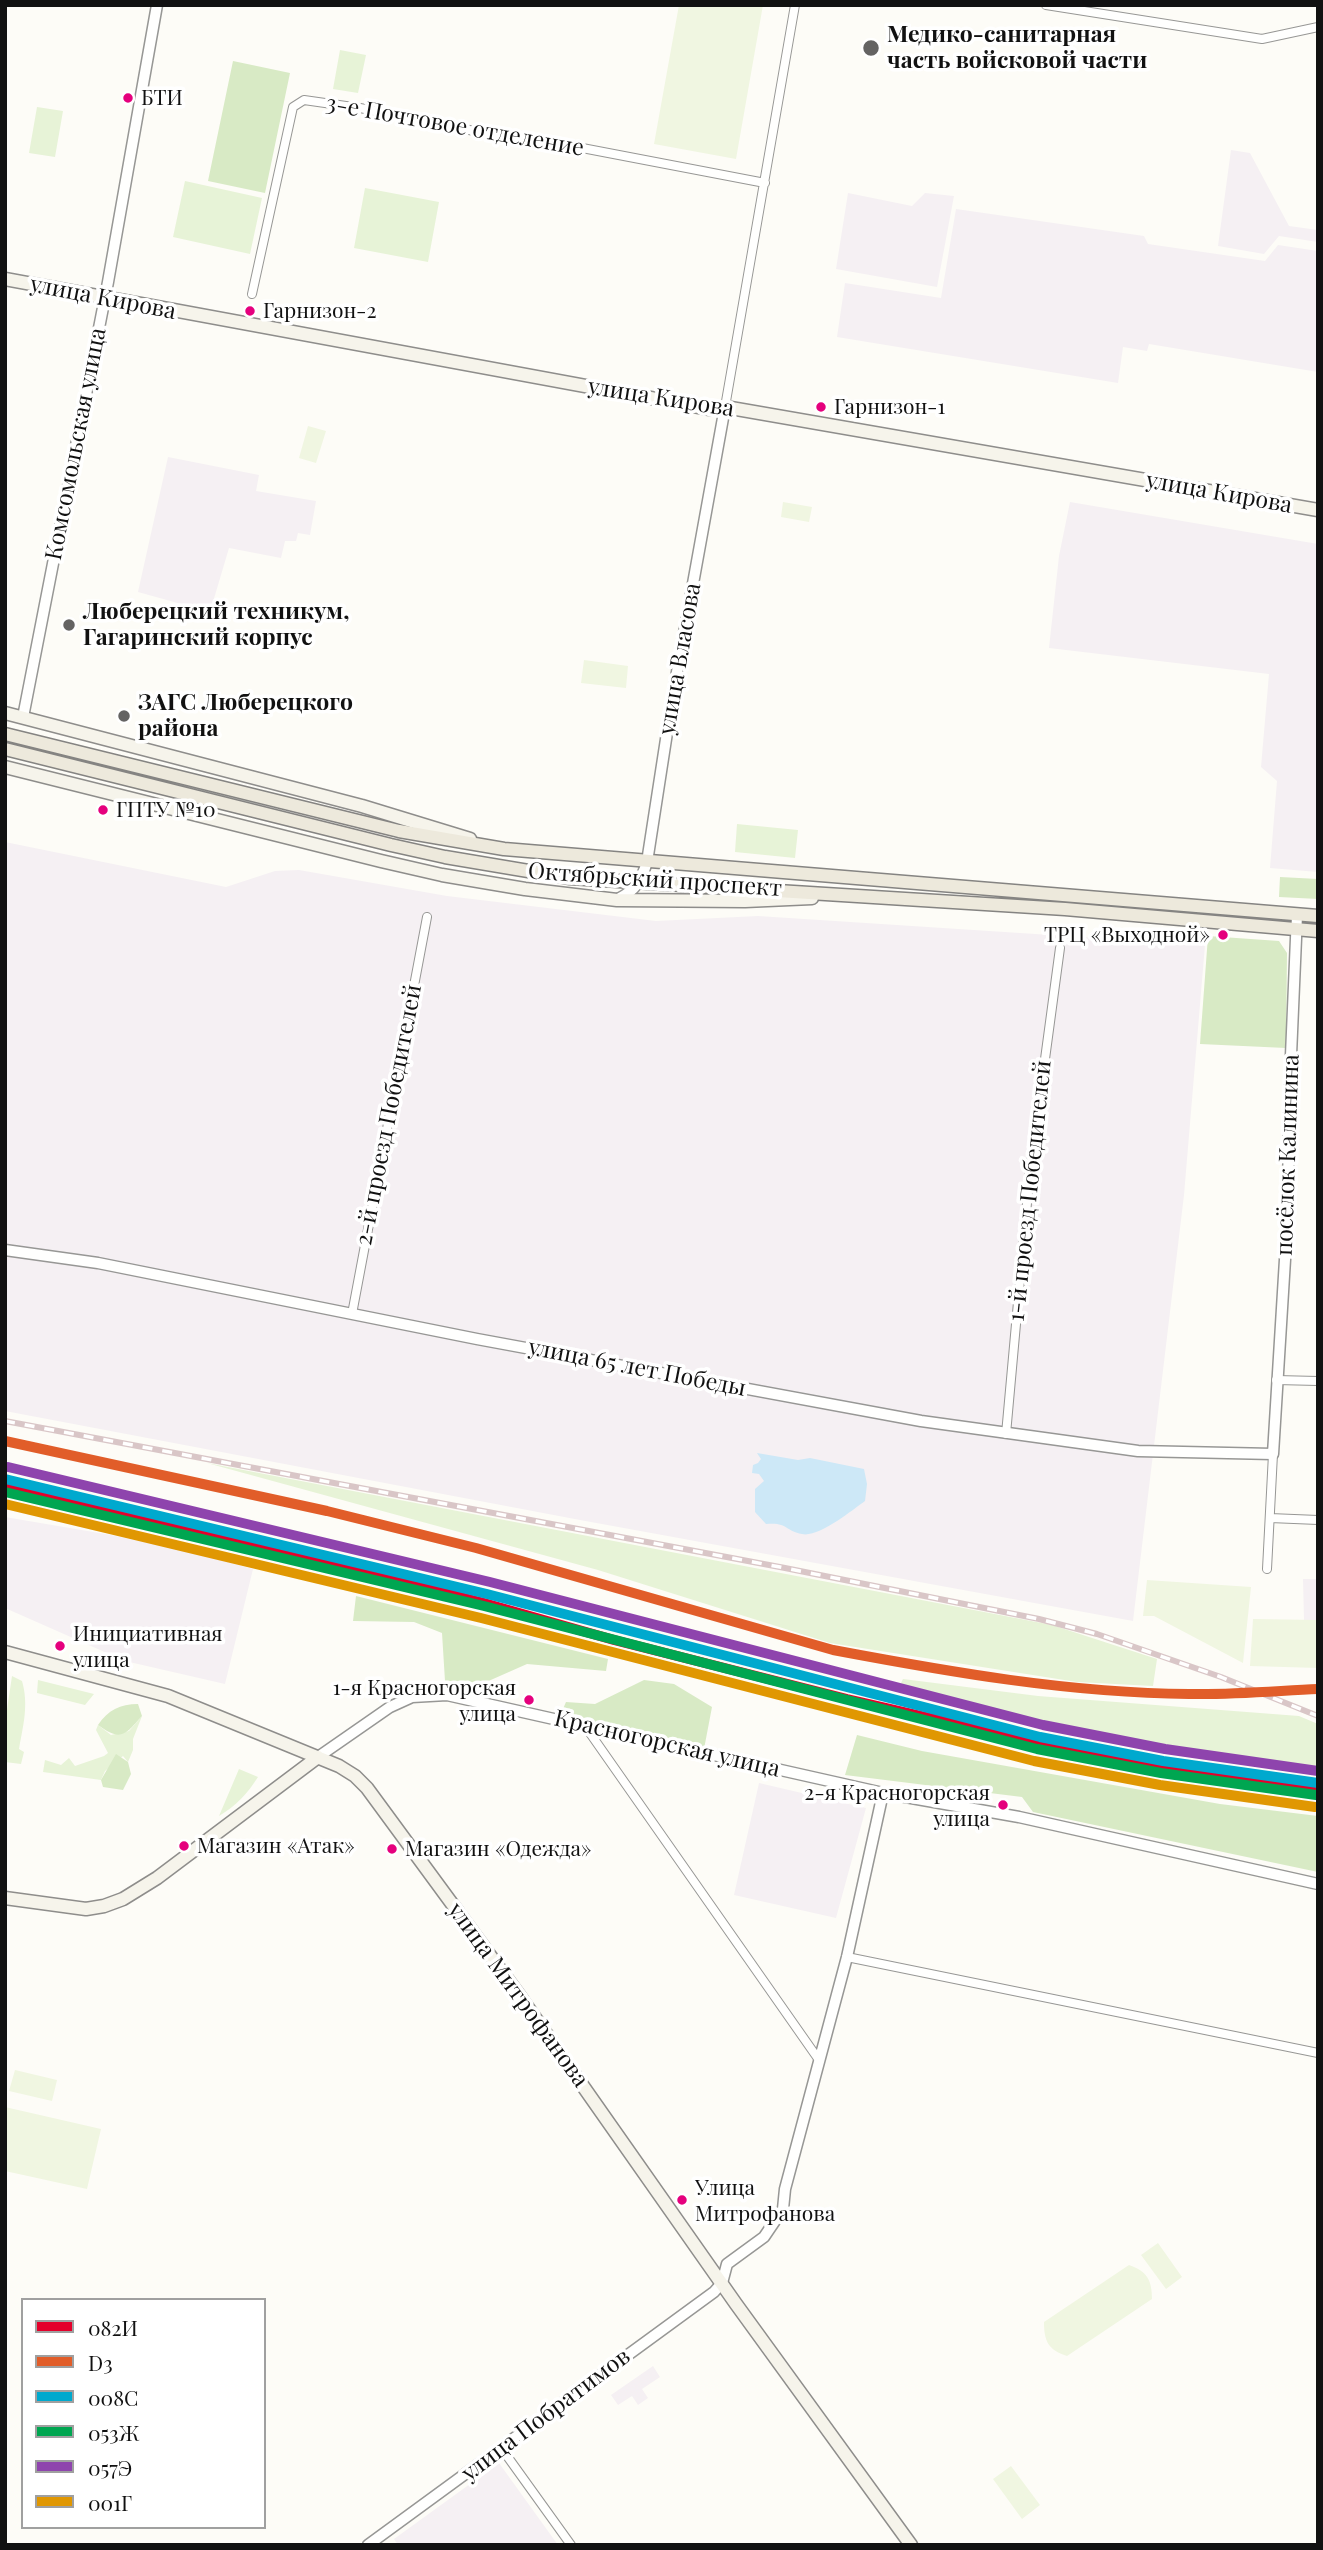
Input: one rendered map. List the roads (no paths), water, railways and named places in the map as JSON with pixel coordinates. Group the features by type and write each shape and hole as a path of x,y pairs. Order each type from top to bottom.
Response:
{"main road":[{"name":"улица Кирова","path":"5,279 710,410 724,407 1318,510"},
{"path":"5,713 362,806 504,849"},
{"name":"Октябрьский проспект","path":"5,734 400,831 504,849 1318,916"},
{"name":"Октябрьский проспект","path":"5,749 445,857 570,878 868,895 1318,931"},
{"path":"5,767 295,841 442,875 525,889 617,900 745,901 868,895"},
{"path":"5,1652 168,1696 318,1757"},
{"path":"5,1898 86,1909 123,1899 157,1878 318,1757"},
{"name":"улица Митрофанова","path":"318,1757 355,1776 367,1788 519,1994 722,2283 911,2545"}],"street":[{"name":"Комсомольская улица","path":"23,718 105,299 157,5"},
{"path":"724,407 794,5"},
{"path":"1046,5 1262,39 1318,27"},
{"name":"3-е Почтовое отделение","path":"253,294 293,107 304,100 360,108 494,135 577,147 765,183"},
{"name":"улица Власова","path":"641,883 647,862 673,694 724,407"},
{"path":"617,900 641,883"},
{"name":"посёлок Калинина","path":"1267,1569 1288,1211 1289,1101 1297,915"},
{"name":"2-й проезд Победителей","path":"352,1314 427,917"},
{"name":"1-й проезд Победителей","path":"1006,1434 1030,1170 1060,948"},
{"name":"улица 65 лет Победы","path":"5,1250 97,1263 907,1419 1138,1451 1273,1454"},
{"path":"1276,1380 1318,1381"},
{"path":"1270,1518 1318,1520"},
{"name":"Красногорская улица","path":"318,1757 379,1713 412,1697 447,1696 883,1793 1026,1818 1318,1884"},
{"path":"585,1726 819,2060"},
{"path":"722,2283 727,2264 764,2237 783,2209 785,2189 847,1956 883,1793"},
{"path":"847,1956 1318,2053"},
{"name":"улица Побратимов","path":"368,2545 502,2449 714,2292 722,2283"},
{"path":"502,2449 571,2545"}],"water":[{"path":"757,1453 798,1460 810,1458 864,1469 867,1484 865,1501 834,1523 809,1534 796,1533 779,1524 766,1524 755,1512 755,1489 764,1481 759,1474 752,1473 753,1465 761,1459"}],"railway":[{"path":"5,1421 785,1568 1039,1619 1097,1634 1221,1677 1318,1716"}],"place":[{"name":"Медико-санитарная часть войсковой части","path":"871,48"},
{"name":"БТИ","path":"128,98"},
{"name":"Гарнизон-2","path":"250,311"},
{"name":"Гарнизон-1","path":"821,407"},
{"name":"Люберецкий техникум, Гагаринский корпус","path":"69,625"},
{"name":"ЗАГС Люберецкого района","path":"124,716"},
{"name":"ГПТУ №10","path":"103,810"},
{"name":"ТРЦ «Выходной»","path":"1223,935"},
{"name":"Инициативная улица","path":"60,1646"},
{"name":"1-я Красногорская улица","path":"529,1700"},
{"name":"2-я Красногорская улица","path":"1003,1805"},
{"name":"Магазин «Атак»","path":"184,1846"},
{"name":"Магазин «Одежда»","path":"392,1849"},
{"name":"Улица Митрофанова","path":"682,2200"}]}
